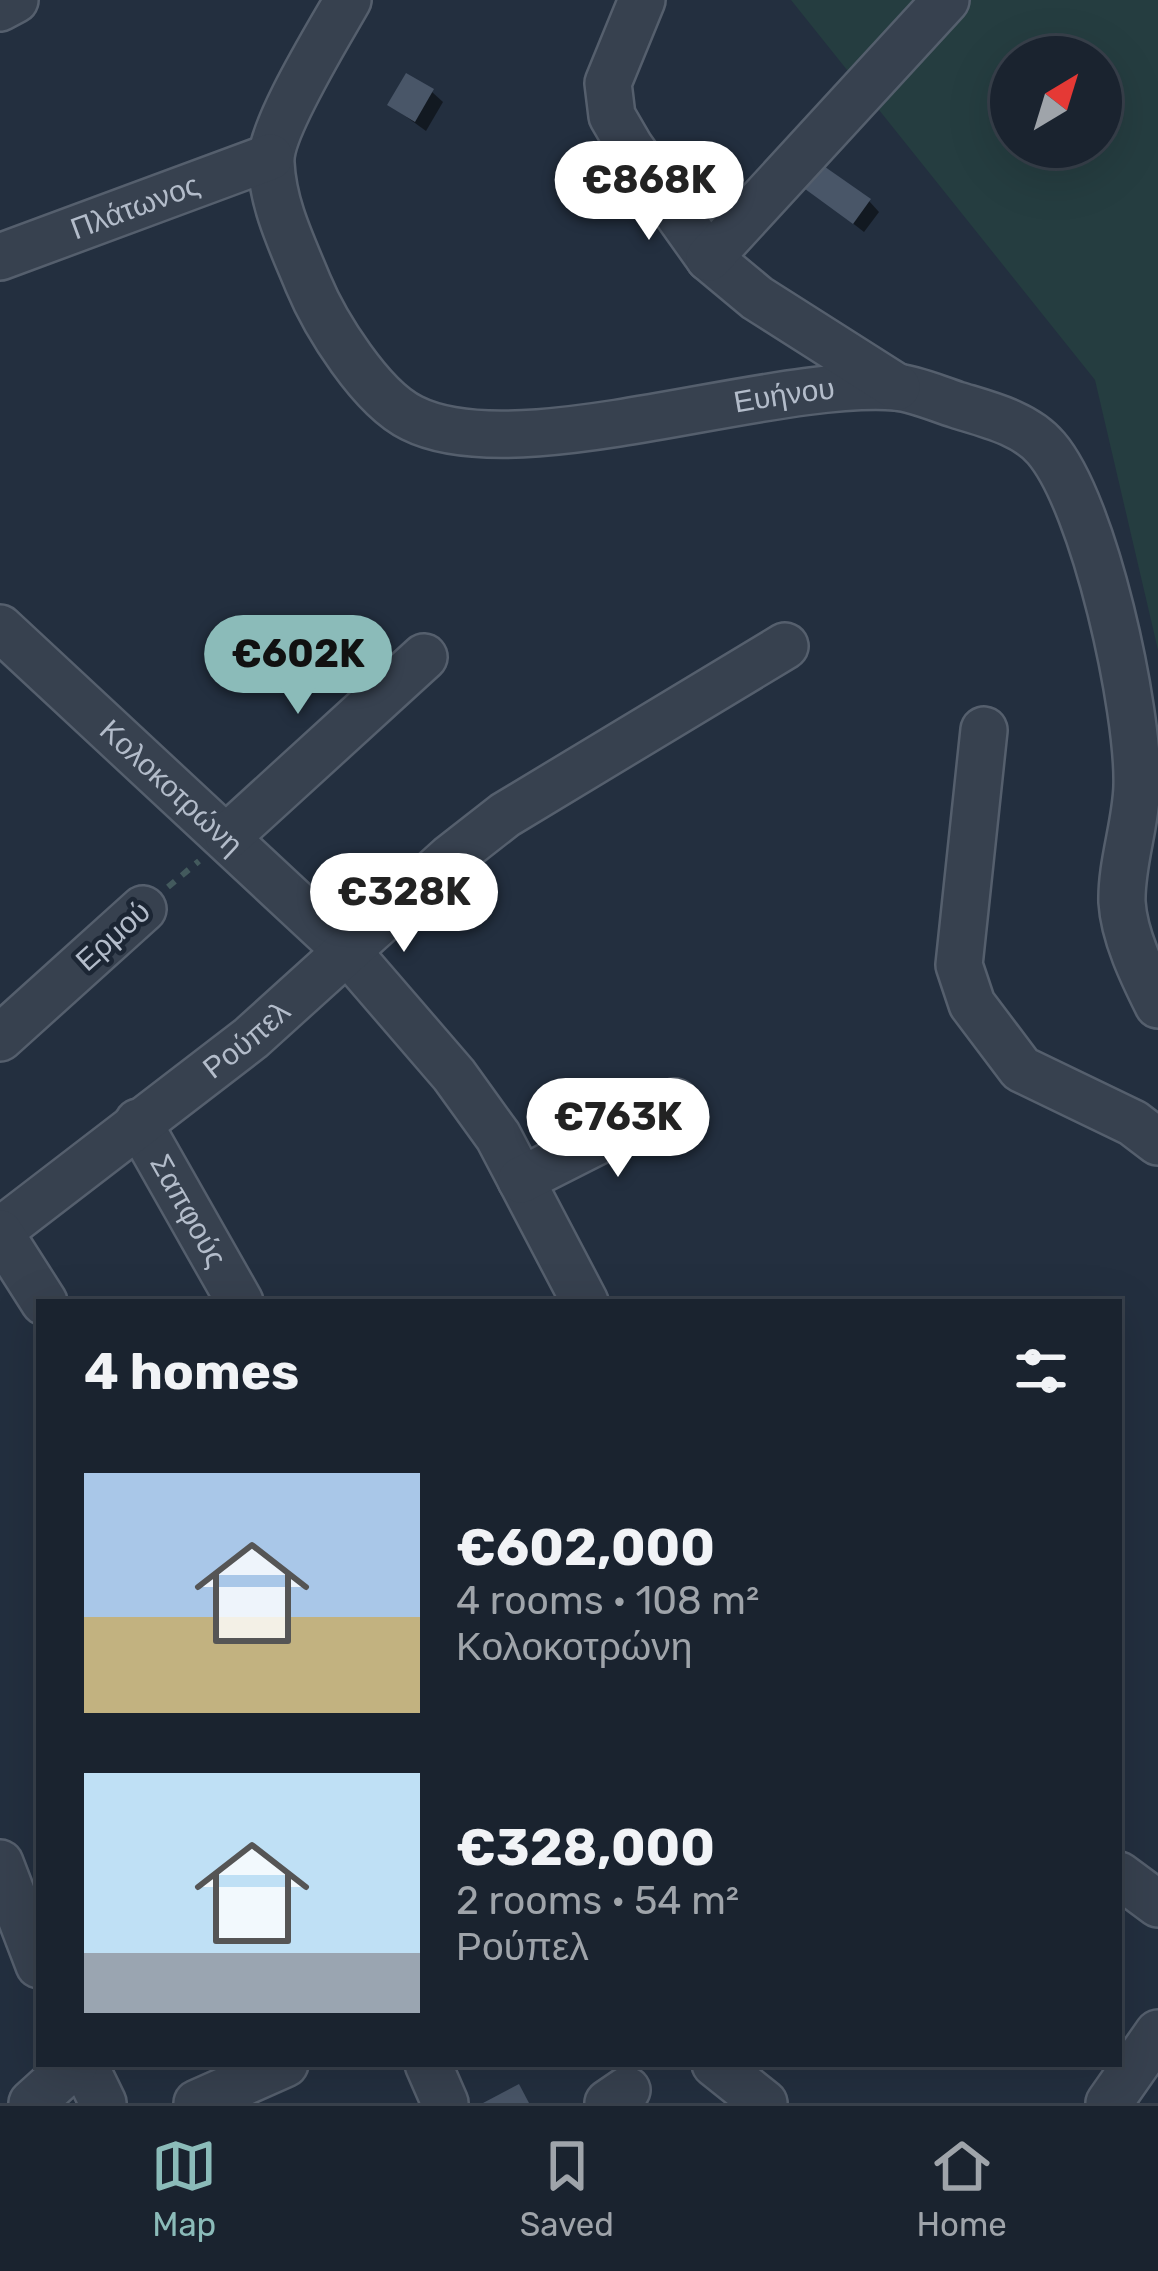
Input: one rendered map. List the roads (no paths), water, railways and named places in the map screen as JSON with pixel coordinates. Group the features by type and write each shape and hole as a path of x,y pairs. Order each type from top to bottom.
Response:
{"street":[{"path":"0,8 15,0"},
{"path":"270,157 310,67 348,0"},
{"path":"642,0 608,83 612,116 709,258 758,298 898,387"},
{"path":"709,258 946,0"},
{"name":"Πλάτωνος","path":"0,257 270,157"},
{"name":"Ευήνου","path":"270,157 279,211 314,298 355,365 411,418 476,433 567,430 690,408 898,387 1008,422 1046,447 1096,563 1133,703 1137,788 1122,904 1142,973 1158,1005"},
{"name":"Κολοκοτρώνη","path":"0,628 347,952 478,1105 583,1299"},
{"name":"Ρούπελ","path":"0,1232 251,1038 505,815 785,646"},
{"path":"228,836 424,657"},
{"path":"984,730 958,965 972,1004 1021,1069 1133,1123 1158,1142"},
{"name":"Ερμού","path":"0,1039 143,909"},
{"path":"521,1180 675,1102"},
{"name":"Σαπφούς","path":"138,1122 238,1299"},
{"path":"0,1232 42,1299"},
{"path":"1122,1877 1158,1904"},
{"path":"3,1884 36,1958"},
{"path":"1108,2103 1158,2033"},
{"path":"32,2103 76,2067"},
{"path":"82,2067 103,2103"},
{"path":"197,2103 278,2067"},
{"path":"429,2067 445,2103"},
{"path":"719,2067 763,2101"}]}
